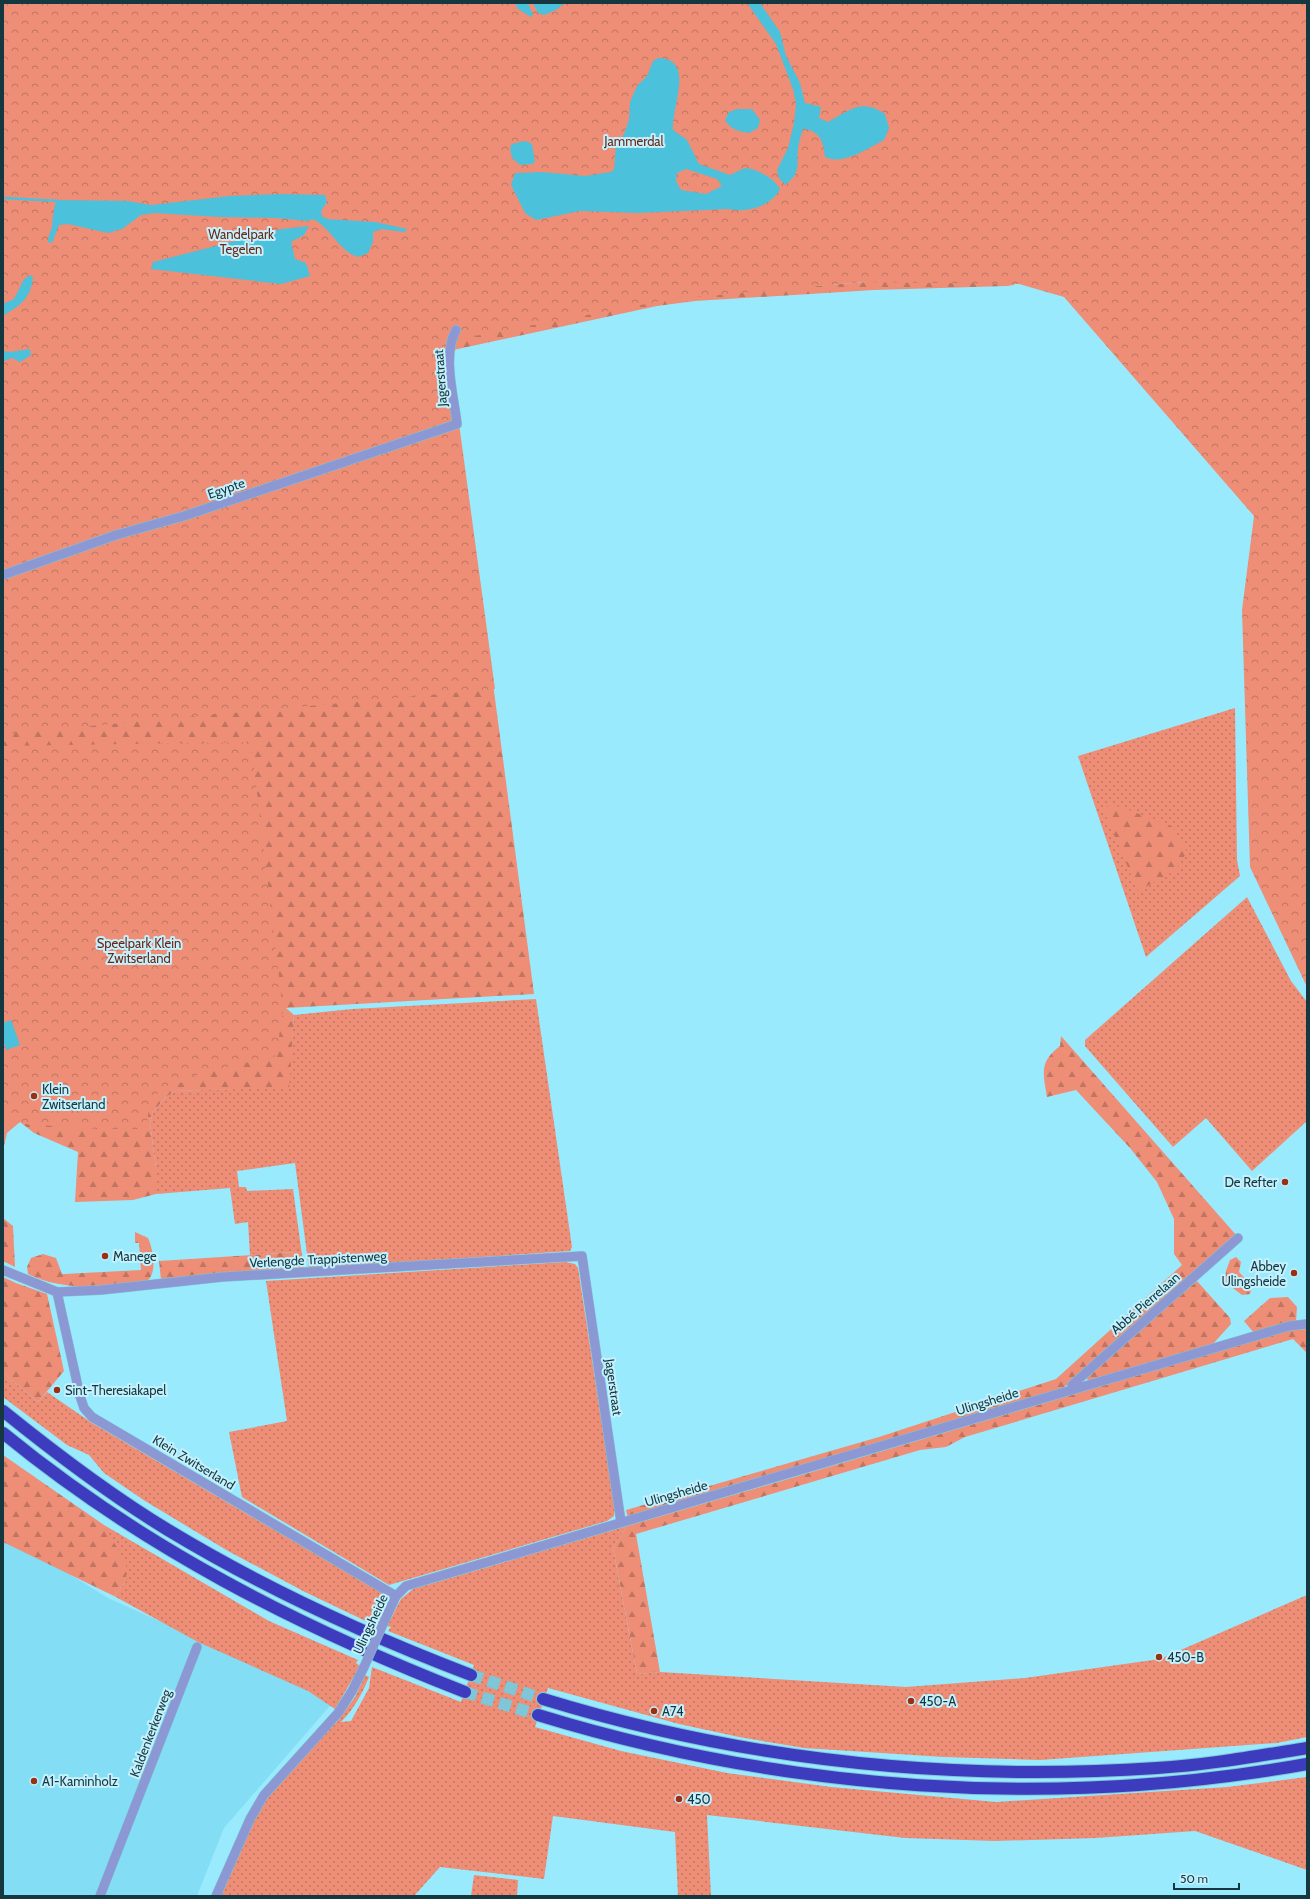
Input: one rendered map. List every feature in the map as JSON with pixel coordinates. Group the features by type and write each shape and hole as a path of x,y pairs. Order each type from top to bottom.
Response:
{"highway":[{"path":"3,1411 75,1467 174,1533 265,1584 336,1619 403,1649 471,1675"},
{"path":"3,1433 72,1486 155,1542 260,1601 335,1638 466,1692"},
{"path":"543,1699 628,1723 690,1738 785,1755 857,1764 931,1770 1064,1772 1159,1768 1246,1758 1307,1748"},
{"path":"538,1715 591,1731 667,1750 756,1767 852,1780 1006,1788 1146,1786 1250,1774 1307,1764"}],"street":[{"name":"Jagerstraat","path":"456,330 451,340 448,354 457,424"},
{"name":"Egypte","path":"3,575 116,535 184,516 457,424"},
{"name":"Abbé Pierrelaan","path":"1073,1388 1072,1385 1238,1238"},
{"name":"Jagerstraat","path":"582,1256 621,1522"},
{"name":"Verlengde Trappistenweg","path":"57,1292 101,1290 222,1277 582,1256"},
{"path":"3,1270 57,1292"},
{"name":"Klein Zwitserland","path":"57,1292 80,1396 84,1408 92,1417 396,1596"},
{"name":"Ulingsheide","path":"216,1896 250,1819 264,1795 338,1713 352,1691 364,1667 396,1596 406,1586 1073,1388 1289,1326 1307,1324"},
{"name":"Kaldenkerkerweg","path":"100,1896 197,1647"}],"shaded area":[{"path":"515,3 528,3 533,15 531,17 518,9"},
{"path":"533,3 565,3 556,10 544,15 538,13"},
{"path":"747,3 760,3 780,32 786,56 800,83 805,103 821,107 819,118 828,122 849,110 862,106 877,109 885,114 889,128 884,140 847,158 832,159 825,157 822,142 817,134 803,129 798,148 796,172 785,185 779,178 777,170 788,148 794,123 796,104 793,89 776,44"},
{"path":"658,58 669,60 676,66 679,75 679,86 673,121 673,130 687,140 699,164 730,175 745,168 756,170 771,179 778,186 780,190 775,196 757,208 742,210 728,209 637,213 580,211 536,220 525,213 511,185 515,173 542,172 585,176 611,172 614,169 616,146 624,134 629,120 630,102 637,86 647,76 653,61","holes":["686,169 717,179 722,186 706,194 681,190 676,181 677,173"]},
{"path":"737,109 752,109 760,120 758,128 749,133 732,128 725,120 729,112"},
{"path":"525,141 532,144 535,162 532,164 520,165 512,158 510,148 512,144"},
{"path":"282,194 325,195 327,202 321,211 322,216 327,219 375,222 407,229 405,232 381,229 373,232 373,242 368,253 358,257 345,250 325,228 313,219 308,221 276,218 220,217 154,213 141,215 122,229 108,233 68,224 59,225 52,243 48,242 57,200 128,201 151,205 230,196"},
{"path":"309,226 304,235 291,242 295,259 306,263 310,276 281,284 151,269 153,262 282,229"},
{"path":"31,275 33,278 32,285 27,297 19,305 3,316 3,304 14,299 24,279"},
{"path":"30,349 31,355 20,362 12,358 4,361 3,364 3,351 10,352"},
{"path":"11,1020 20,1045 6,1050 3,1040 3,1023"},
{"path":"3,1533 108,1598 335,1700 224,1828 197,1896 3,1896"}],"green space":[{"name":"Wandelpark Tegelen","path":"3,3 1307,3 1307,987 1250,867 1242,610 1254,516 1064,297 1019,284 864,282 673,299 464,338 450,357 495,689 3,734"},
{"path":"984,273 1018,279 1014,285 1007,286 874,290 695,301 657,306 453,350 460,335 590,303"},
{"path":"456,434 494,691 534,994 286,1008 294,1015 289,1088 175,1091 165,1098 153,1112 150,1123 156,1168 156,1194 133,1200 75,1202 78,1152 34,1133 20,1122 7,1133 3,1150 3,580"},
{"path":"1235,708 1237,860 1240,876 1146,957 1078,756"},
{"name":"Speelpark Klein Zwitserland","path":"251,742 283,1011 276,1056 202,1073 158,1093 149,1109 146,1129 98,1129 24,1124 20,1120 3,1117 3,746"},
{"path":"1110,805 1121,807 1173,827 1187,852 1176,870 1138,891 1103,809"},
{"path":"1247,897 1291,981 1307,1002 1307,1121 1252,1171 1206,1118 1173,1147 1085,1046 1085,1040"},
{"path":"536,999 572,1247 570,1251 309,1269 295,1163 237,1171 239,1187 246,1187 247,1191 293,1189 304,1270 298,1270 295,1252 250,1255 248,1222 235,1224 230,1188 156,1194 156,1168 150,1123 153,1112 165,1098 175,1091 288,1087 294,1015 352,1009"},
{"path":"1061,1036 1237,1236 1061,1390 628,1518 626,1510 879,1437 1056,1379 1182,1265 1174,1254 1174,1219 1157,1182 1130,1148 1076,1090 1047,1097 1044,1081 1044,1068 1049,1057 1060,1046"},
{"path":"3,1117 20,1120 6,1132 3,1143"},
{"path":"3,1218 13,1226 15,1267 3,1261"},
{"path":"135,1232 148,1238 152,1249 154,1262 152,1275 149,1280 144,1283 88,1287 64,1285 40,1279 28,1274 27,1267 31,1258 43,1254 56,1258 62,1274 141,1270 139,1243 135,1243"},
{"path":"296,1252 298,1270 161,1280 159,1261"},
{"path":"1236,1257 1241,1262 1239,1272 1252,1286 1250,1294 1242,1295 1225,1282 1226,1271 1230,1260"},
{"path":"565,1262 575,1264 578,1268 615,1509 614,1516 607,1521 389,1585 242,1497 229,1432 287,1421 266,1281"},
{"path":"3,1277 47,1294 64,1371 38,1402 3,1373"},
{"path":"1197,1281 1230,1318 1231,1324 1212,1345 1088,1381 1086,1376"},
{"path":"1288,1297 1297,1307 1296,1321 1254,1333 1244,1321 1270,1298"},
{"path":"1307,1329 1307,1353 1293,1339 965,1437 946,1447 920,1450 636,1534 660,1672 637,1674 613,1548 627,1526 1291,1330"},
{"path":"3,1373 38,1402 47,1392 92,1423 382,1593 386,1604 379,1622 374,1620 374,1625 305,1592 228,1551 145,1501 104,1473 89,1455 67,1445 3,1397"},
{"path":"3,1455 104,1525 126,1563 126,1581 114,1596 3,1542"},
{"path":"104,1525 269,1621 358,1660 356,1663 360,1666 335,1709 308,1691 198,1642 114,1596 126,1581"},
{"path":"627,1526 613,1548 637,1674 660,1672 906,1687 1025,1678 1160,1659 1307,1595 1307,1737 1277,1743 1040,1760 944,1757 804,1748 739,1737 679,1724 548,1688 535,1727 621,1751 727,1773 831,1787 996,1802 1227,1787 1307,1777 1307,1870 1195,1831 1096,1838 995,1841 905,1838 707,1815 711,1896 678,1896 675,1832 553,1816 544,1879 440,1867 414,1896 220,1896 253,1821 268,1797 326,1731 337,1722 355,1697 365,1675 369,1677 354,1707 341,1722 351,1721 369,1688 372,1667 461,1702 474,1665 388,1631 391,1627 387,1626 401,1599 413,1589"},
{"path":"474,1875 518,1880 517,1896 471,1896"}],"waterway":[{"path":"3,198 59,201"}],"tunnel":[{"path":"471,1675 543,1699"},
{"path":"465,1692 538,1715"}],"place":[{"name":"Klein Zwitserland","path":"34,1096"},
{"name":"De Refter","path":"1285,1182"},
{"name":"Manege","path":"105,1256"},
{"name":"Abbey Ulingsheide","path":"1294,1273"},
{"name":"Sint-Theresiakapel","path":"57,1390"},
{"name":"450-B","path":"1159,1657"},
{"name":"450-A","path":"911,1701"},
{"name":"A74","path":"654,1711"},
{"name":"A1-Kaminholz","path":"34,1781"},
{"name":"450","path":"679,1799"}],"park label":[{"name":"Jammerdal","path":"634,141"}]}
